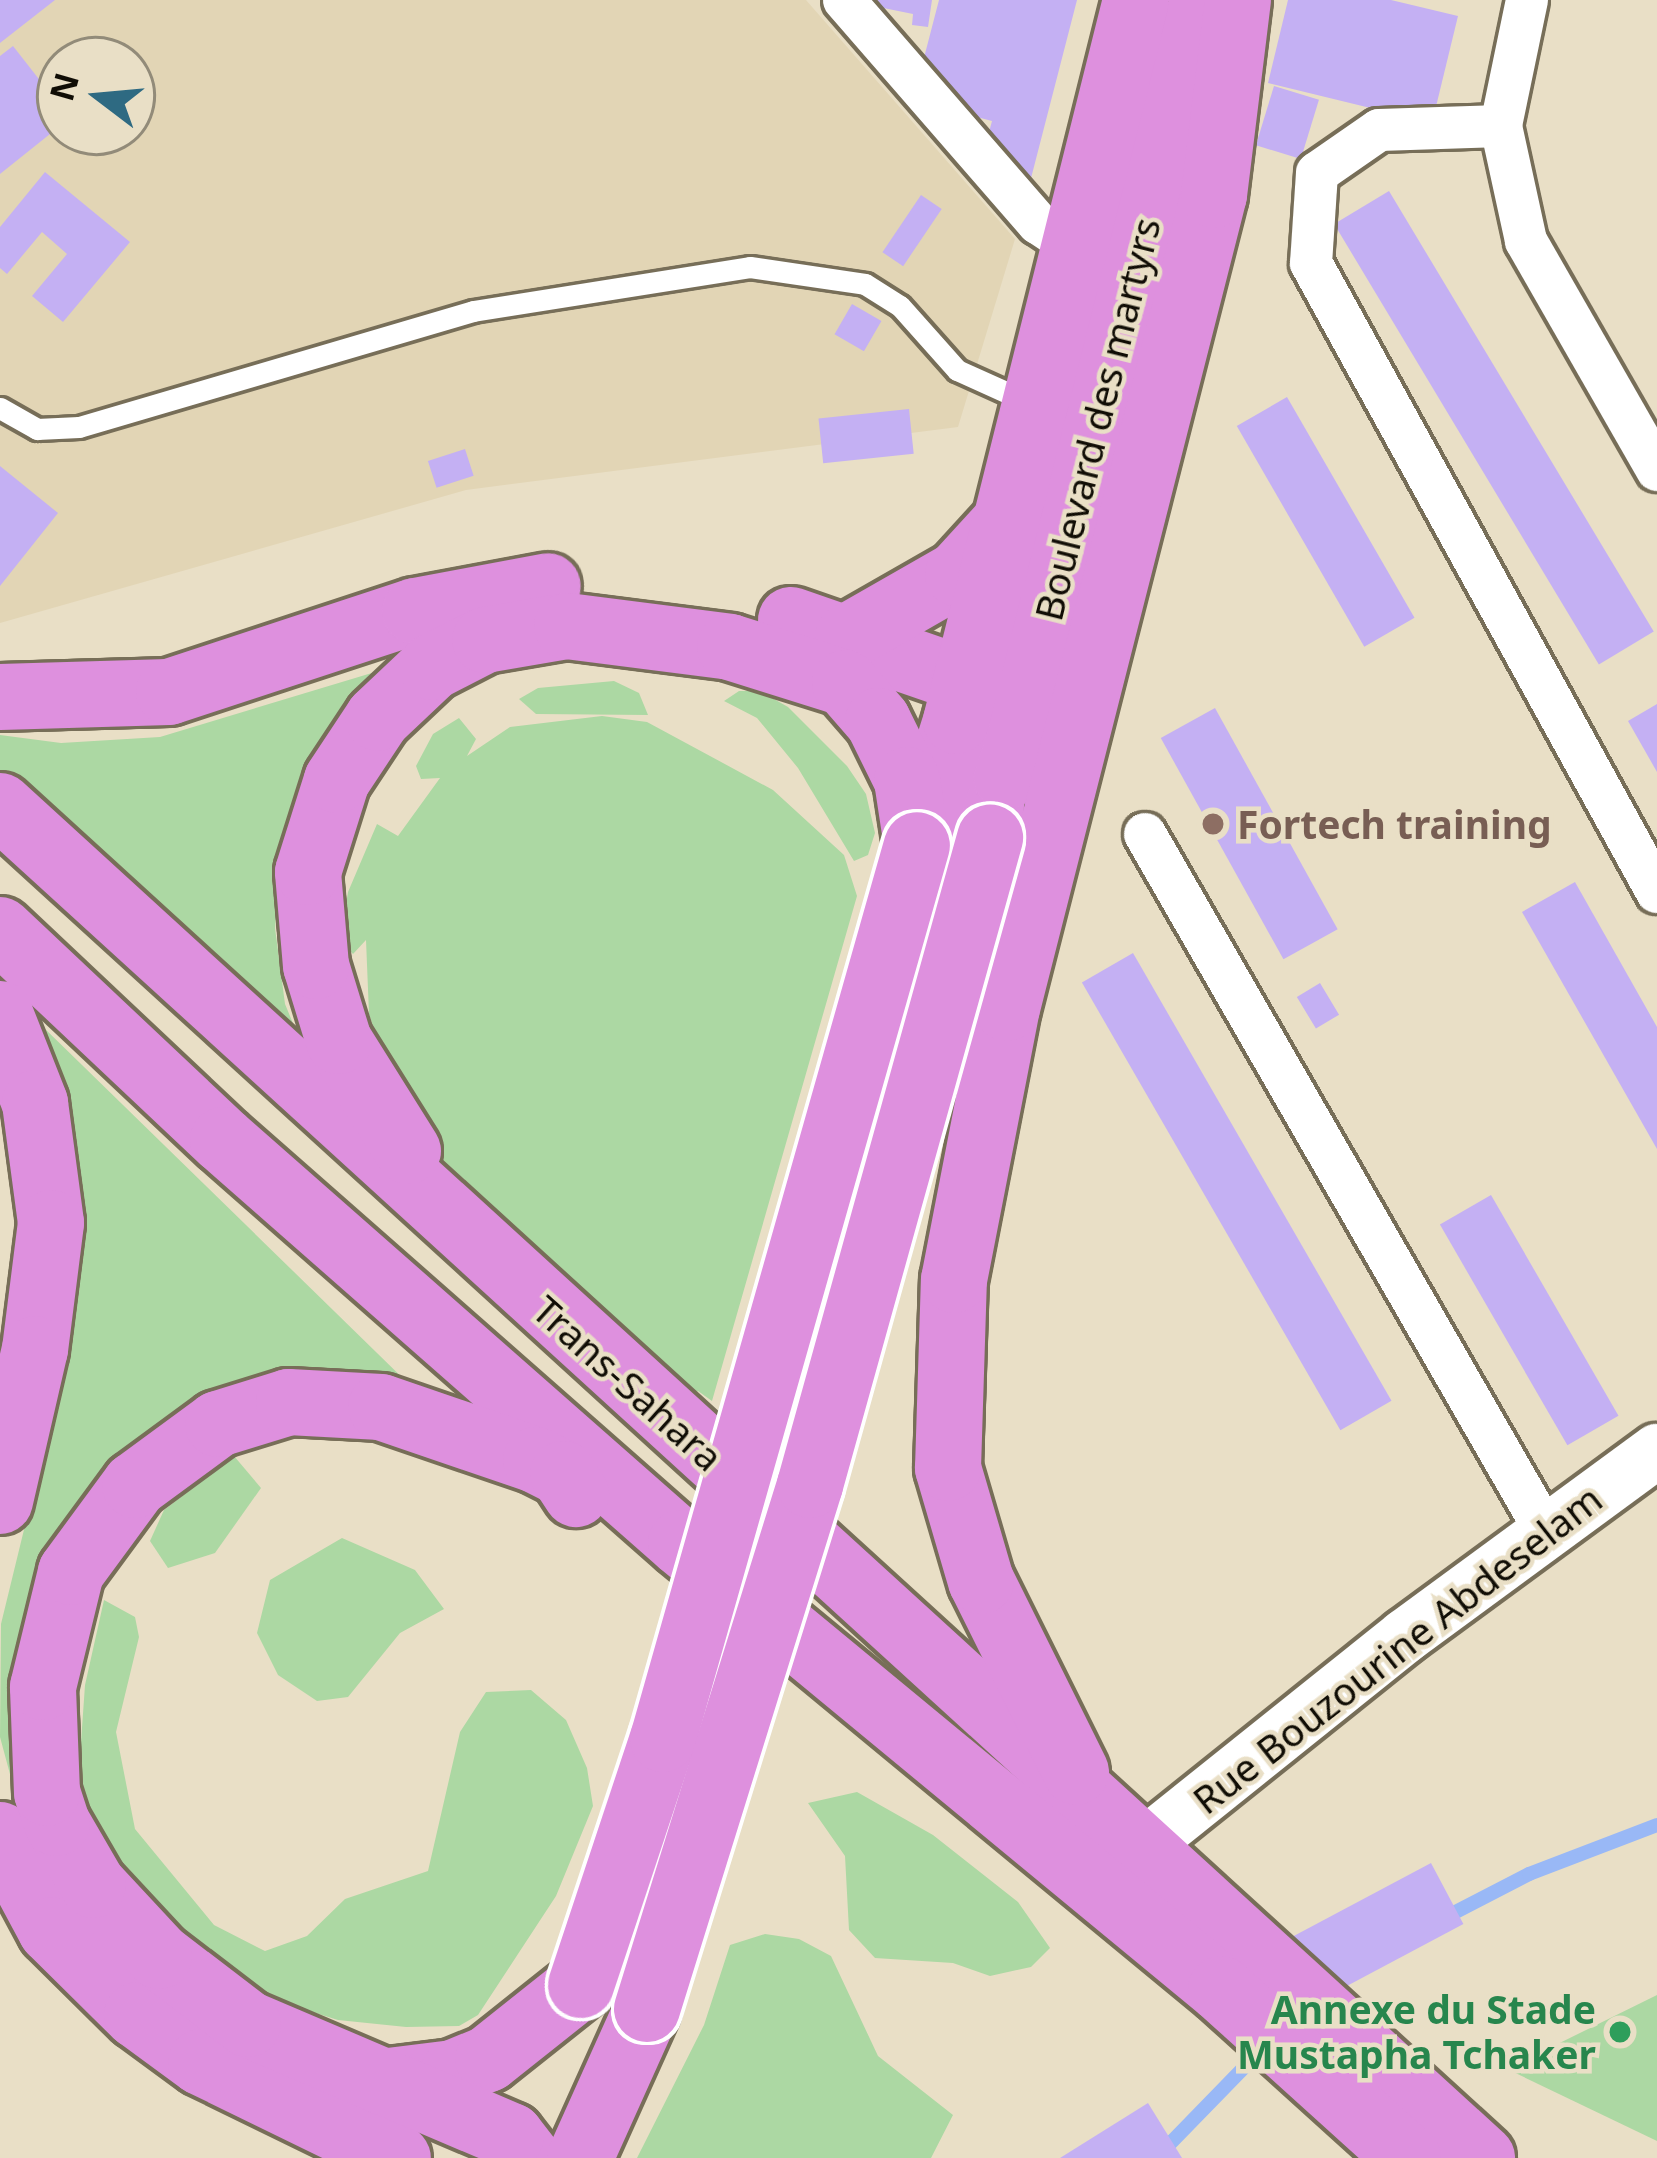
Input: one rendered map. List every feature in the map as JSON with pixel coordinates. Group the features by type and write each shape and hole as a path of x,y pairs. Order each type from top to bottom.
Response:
{"highway":[{"name":"Boulevard des martyrs","path":"984,703 1000,528 1036,406 1136,0"},
{"name":"Boulevard des martyrs","path":"984,703 1203,0"},
{"path":"1118,1831 981,1581 948,1468 954,1280 1007,1008 1214,196 1238,0"},
{"path":"451,1221 339,1041 316,966 308,872 337,780 379,718 432,668 485,640 567,626 847,660 958,574 1000,528"},
{"path":"0,698 111,700 169,692 415,611 562,584 720,599 847,660 984,703"},
{"path":"847,660 907,780 917,845"},
{"path":"580,2158 647,2009 810,1485 990,838 984,703"},
{"path":"682,1543 573,1492 563,1474 512,1450 380,1407 303,1401 218,1424 135,1485 71,1572 43,1687 47,1792 75,1858 159,1956 248,2024 379,2082 514,2150 581,1984 669,1718 917,845 984,703"},
{"name":"Trans-Sahara","path":"0,806 1118,1831 1239,1974"},
{"path":"0,930 223,1141 682,1543 1239,1974 1339,2061 1482,2158"},
{"path":"0,1014 35,1103 51,1223 32,1367 0,1501"},
{"path":"0,1834 51,1930 136,2014 201,2062 398,2158"},
{"path":"379,2082 453,2073 488,2059 581,1984"},
{"path":"1339,2061 1408,2158"}],"street":[{"path":"844,0 1038,223 1074,247"},
{"path":"1527,0 1501,126 1526,241 1657,470"},
{"path":"1501,126 1379,130 1317,173 1311,263 1657,892"},
{"path":"1145,834 1546,1532"},
{"name":"Rue Bouzourine Abdeselam","path":"1118,1831 1657,1451"}],"lane":[{"path":"0,408 37,429 79,427 473,311 750,267 865,284 899,306 957,370 1036,406"}],"shaded area":[{"path":"0,0 806,0 1015,239 958,427 466,490 0,623"}],"green space":[{"path":"458,647 302,784 285,824 275,928 285,1004 299,1038 0,782 0,735 61,743 160,737"},
{"path":"614,681 639,693 648,715 536,714 519,699 538,688"},
{"path":"739,691 760,691 788,707 847,766 866,794 875,833 868,855 854,861 798,768 757,718 724,701"},
{"path":"602,716 647,722 773,790 844,855 857,896 712,1401 698,1391 683,1406 436,1161 444,1152 383,1058 369,1014 366,940 353,954 340,940 348,892 377,824 398,836 440,778 421,779 416,766 433,734 459,718 476,739 467,756 510,727"},
{"path":"41,1025 418,1393 119,1481 32,1856 0,1737 1,1624 59,1386 77,1212 76,1159"},
{"path":"234,1456 261,1488 215,1553 168,1568 150,1541 164,1510"},
{"path":"342,1538 415,1570 444,1609 400,1633 348,1697 317,1701 278,1675 257,1633 270,1580"},
{"path":"104,1600 135,1617 139,1637 116,1732 135,1829 214,1925 265,1951 307,1936 345,1899 428,1871 460,1732 486,1692 531,1690 566,1720 587,1768 593,1806 556,1896 478,2015 459,2026 406,2027 338,2020 283,2003 214,1960 102,1853 78,1785 85,1685"},
{"path":"857,1792 933,1835 1018,1902 1050,1948 1031,1967 990,1976 953,1963 875,1958 849,1930 845,1856 808,1803"},
{"path":"765,1934 799,1939 831,1956 878,2056 953,2115 931,2158 637,2158 704,2025 730,1945"},
{"name":"Annexe du Stade Mustapha Tchaker","path":"1657,1995 1657,2141 1507,2069"}],"building":[{"path":"0,0 55,0 0,43"},
{"path":"844,0 932,0 928,27 912,25 913,14"},
{"path":"939,0 1077,0 1029,186 978,173 992,121 913,100"},
{"path":"1288,0 1391,0 1458,16 1432,123 1268,83"},
{"path":"13,46 36,75 36,145 0,174 0,56"},
{"path":"1274,86 1319,100 1301,159 1256,145"},
{"path":"45,172 130,242 63,322 32,296 67,254 42,232 7,274 0,268 0,227"},
{"path":"1389,191 1654,632 1599,665 1334,224"},
{"path":"921,195 942,209 903,266 882,252"},
{"path":"852,304 881,321 864,351 834,334"},
{"path":"1287,397 1414,618 1364,647 1237,426"},
{"path":"909,409 914,454 823,463 818,419"},
{"path":"465,449 474,476 437,488 428,461"},
{"path":"0,466 58,513 0,586"},
{"path":"1657,704 1657,772 1628,721"},
{"path":"1215,708 1338,929 1283,959 1161,738"},
{"path":"1575,882 1657,1027 1657,1149 1522,912"},
{"path":"1133,953 1392,1401 1340,1430 1082,982"},
{"path":"1320,983 1339,1015 1316,1029 1297,997"},
{"path":"1491,1195 1619,1416 1567,1445 1440,1224"},
{"path":"1431,1863 1463,1924 1311,2005 1278,1944"},
{"path":"1148,2103 1182,2158 1060,2158"}],"waterway":[{"path":"1442,1919 1529,1874 1657,1825"},
{"path":"1156,2158 1261,2050"}],"place":[{"name":"Fortech training","path":"1213,824"},
{"name":"Annexe du Stade Mustapha Tchaker","path":"1620,2032"}]}
